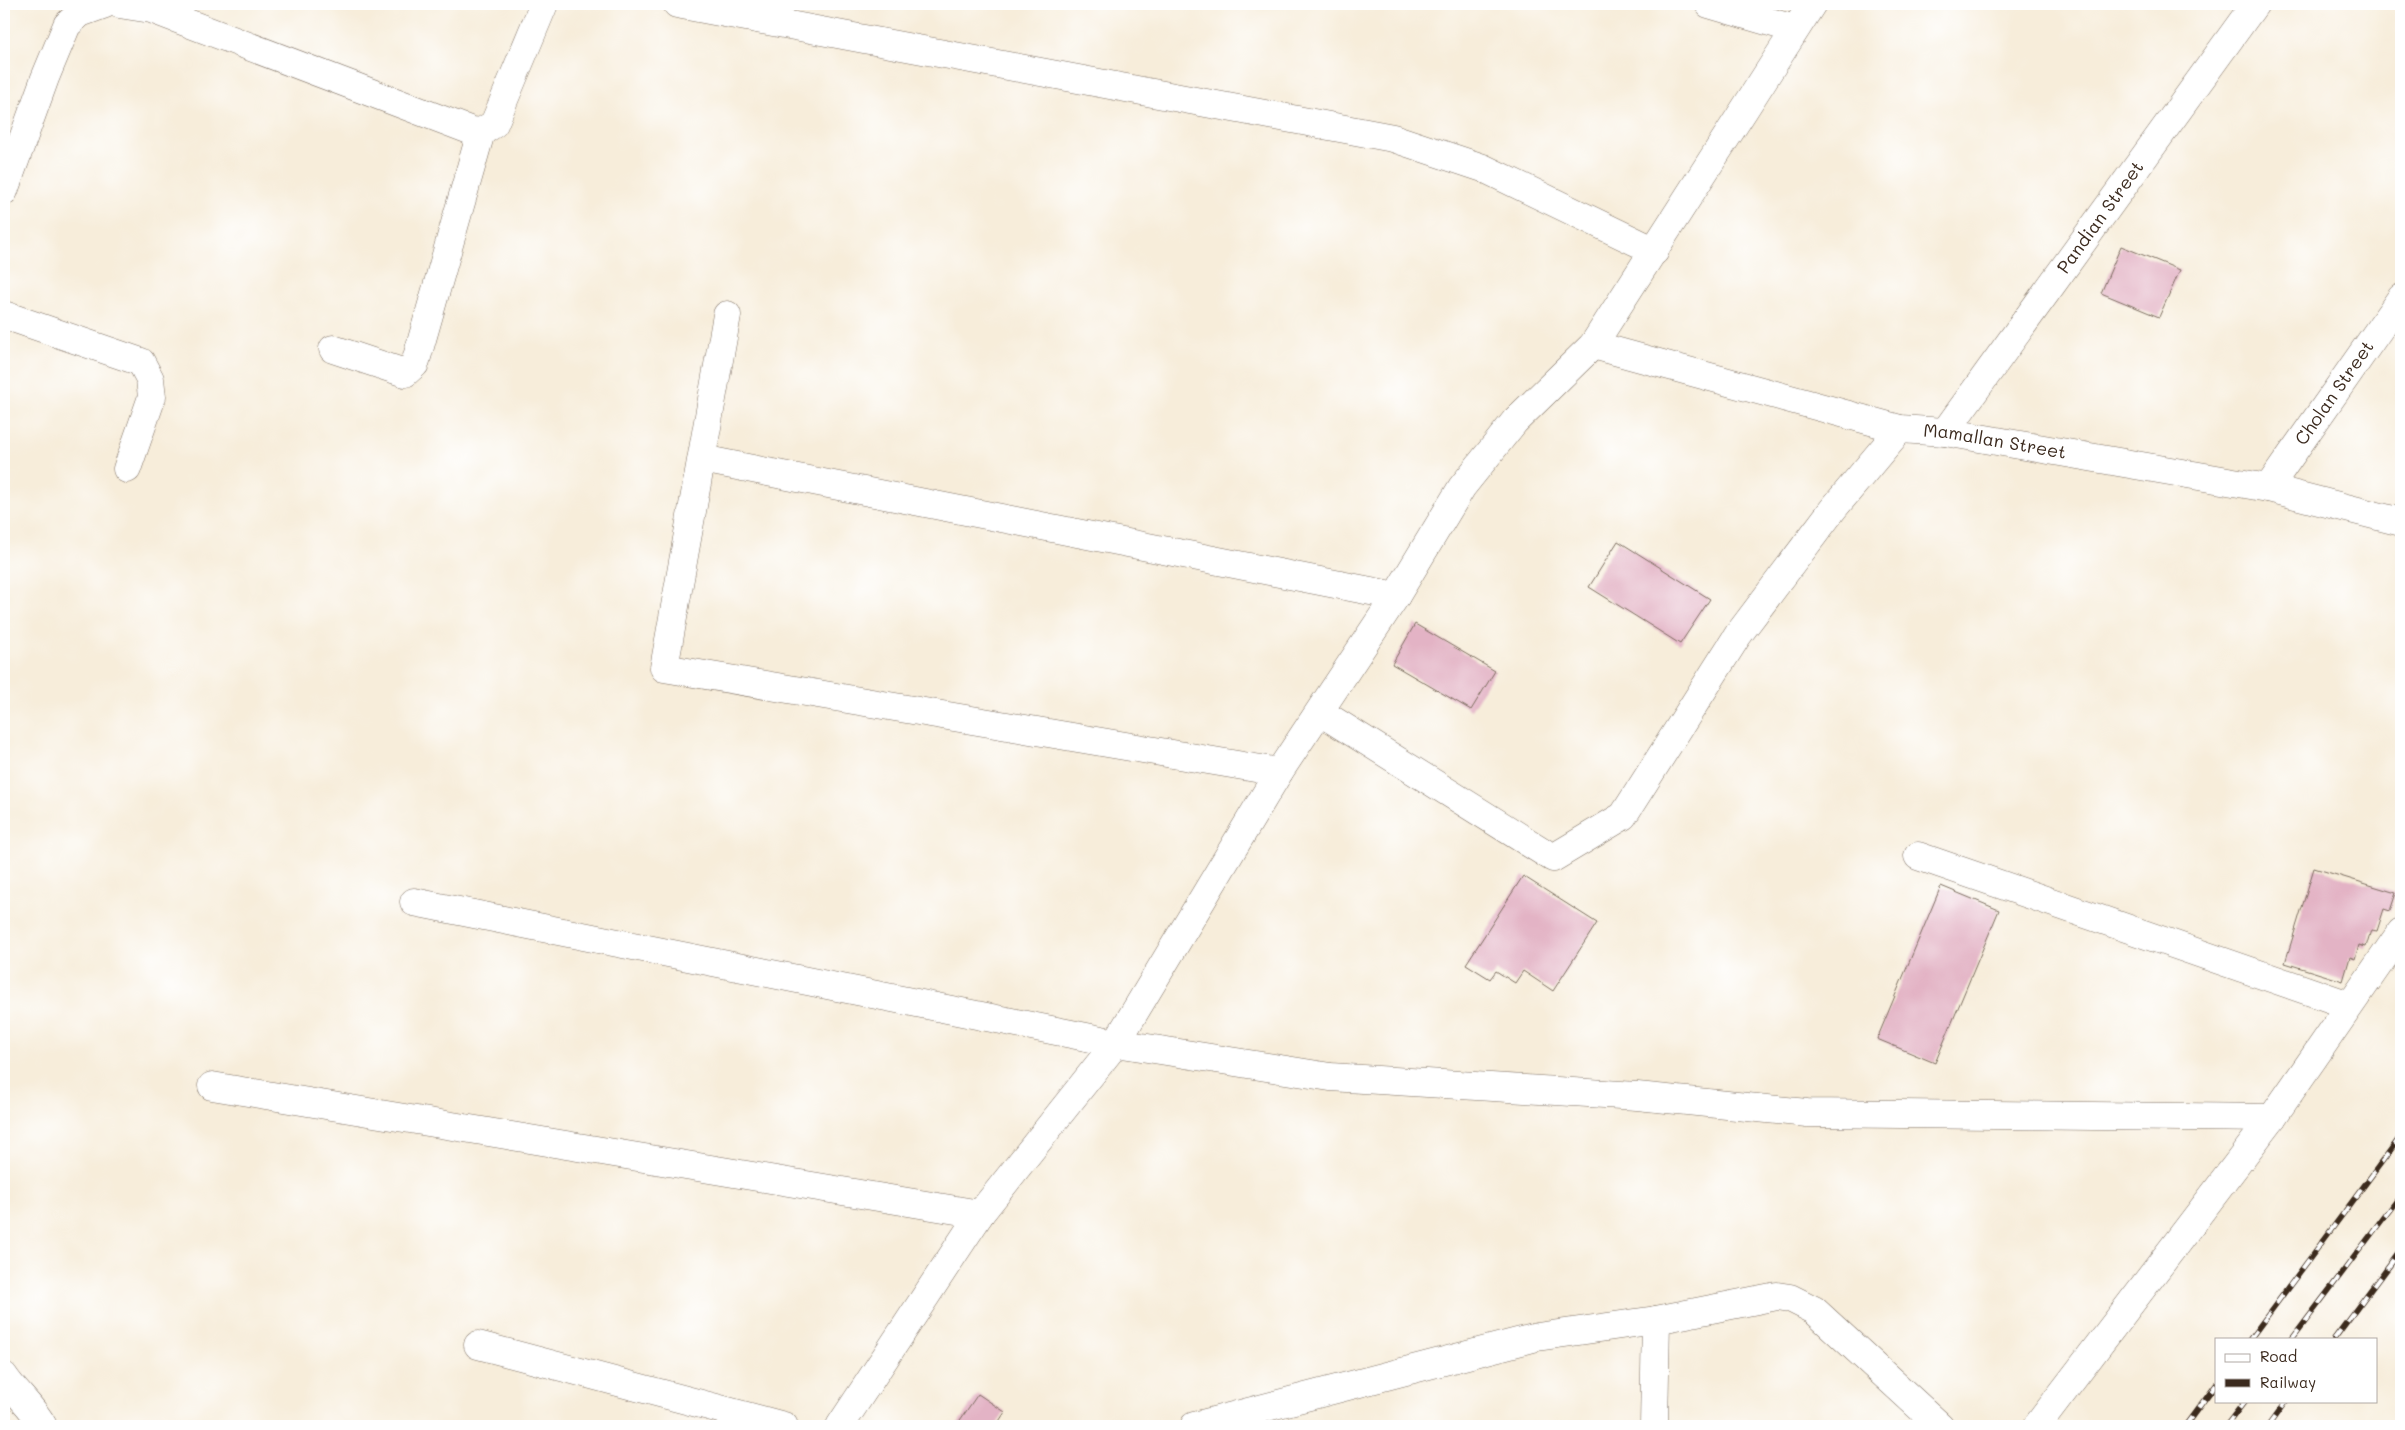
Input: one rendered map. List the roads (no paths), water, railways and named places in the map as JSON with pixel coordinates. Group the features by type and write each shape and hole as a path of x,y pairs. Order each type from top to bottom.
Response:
{"street":[{"path":"4,191 45,78 67,25 80,13 104,4"},
{"path":"119,4 151,9 387,100 472,131 481,132 494,124 544,4"},
{"path":"678,4 1392,138 1483,168 1655,251"},
{"path":"1709,4 1794,29"},
{"path":"840,1426 980,1214 1116,1043 1279,772 1396,596 1462,487 1515,421 1593,345 1655,251 1794,29 1812,4"},
{"name":"Pandian Street","path":"1945,432 2255,4"},
{"path":"332,349 405,373 415,364 481,132"},
{"name":"Cholan Street","path":"2268,488 2401,298"},
{"path":"4,315 141,362 150,379 152,397 128,469"},
{"path":"727,315 664,668 1279,772"},
{"name":"Mamallan Street","path":"1593,345 1900,429 1945,432 2268,488 2401,522"},
{"path":"1320,712 1552,858 1622,816 1738,635 1833,509 1900,429"},
{"path":"702,460 1396,596"},
{"path":"1918,856 2349,1005"},
{"path":"414,902 1116,1043 1330,1077 1637,1096 1808,1113 2272,1118"},
{"path":"2037,1426 2272,1118 2401,932"},
{"path":"212,1086 980,1214"},
{"path":"1194,1426 1537,1337 1656,1320 1777,1296 1790,1298 1814,1310 1940,1426"},
{"path":"1654,1426 1656,1320"},
{"path":"478,1345 784,1426"},
{"path":"4,1376 12,1390 36,1414 43,1426"}],"railway":[{"path":"2251,1338 2401,1136"},
{"path":"2293,1338 2401,1195"},
{"path":"2335,1338 2401,1249"},
{"path":"2185,1426 2215,1385"},
{"path":"2226,1426 2244,1402"},
{"path":"2268,1426 2285,1402"}]}
